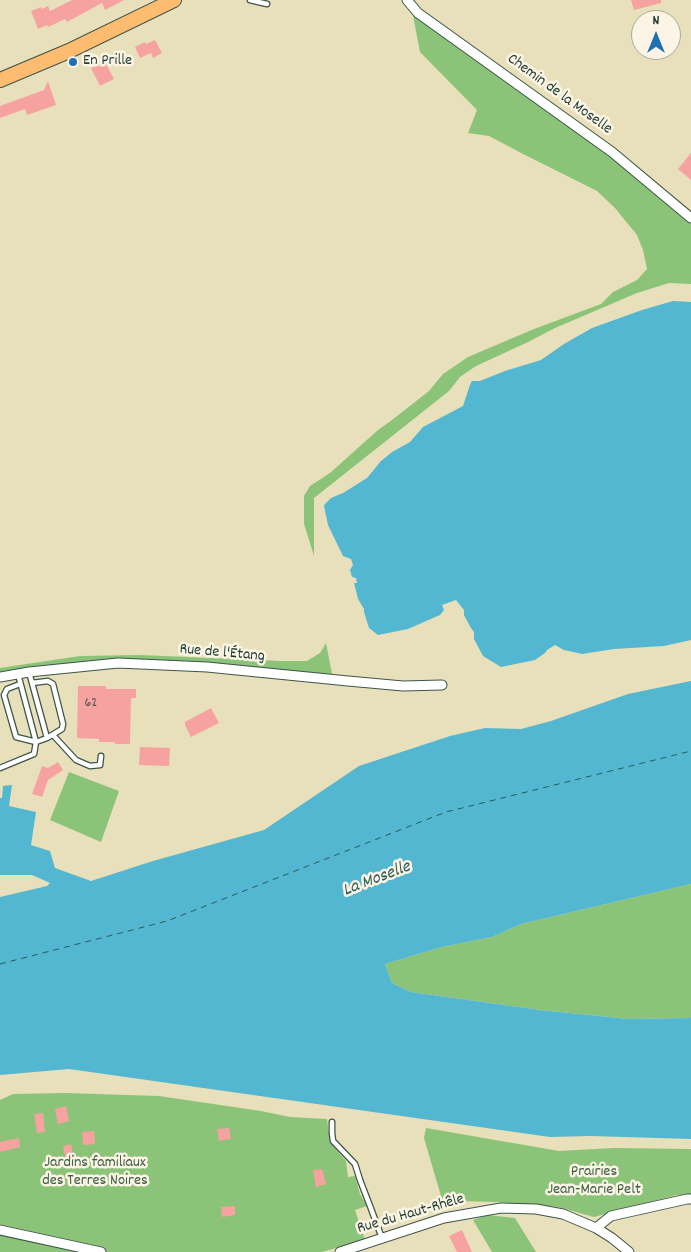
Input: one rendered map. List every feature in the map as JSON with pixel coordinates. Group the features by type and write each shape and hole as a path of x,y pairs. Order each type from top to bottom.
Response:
{"main road":[{"path":"0,80 69,51 174,0"}],"street":[{"name":"Chemin de la Moselle","path":"407,0 418,13 612,152 691,218"},
{"name":"Rue de l'Étang","path":"0,677 118,662 207,667 403,686 442,685"},
{"path":"596,1228 611,1216 691,1198"},
{"name":"Rue du Haut-Rhêle","path":"340,1252 444,1218 501,1208 536,1209 563,1214 596,1228 629,1252"},
{"path":"0,1230 101,1252"}],"lane":[{"path":"250,0 267,4"},
{"path":"30,672 47,738"},
{"path":"0,768 34,754 36,742 18,674"},
{"path":"20,684 8,688 4,695 16,737 36,742 53,735 62,728 63,724 53,684 48,681 32,683"},
{"path":"53,735 76,760 90,766 100,765 101,756"},
{"path":"332,1122 333,1141 355,1164 382,1238"}],"green space":[{"path":"411,5 612,152 691,218 691,284 669,283 637,293 555,328 476,366 460,377 449,391 314,498 314,556 304,524 304,496 310,486 330,473 378,430 429,391 443,374 468,357 534,329 601,304 613,292 637,280 647,269 643,250 637,235 615,208 597,191 489,136 468,133 477,110 420,52"},
{"path":"326,643 333,679 118,663 0,678 0,668 80,656 140,655 307,661 320,653"},
{"path":"69,772 119,791 101,842 50,820"},
{"path":"691,884 691,1018 629,1019 540,1010 411,992 392,983 385,964 442,947 492,937 521,924"},
{"name":"Jardins familiaux des Terres Noires","path":"66,1093 159,1096 290,1117 327,1119 333,1146 346,1161 348,1177 355,1176 360,1194 367,1206 355,1210 365,1240 322,1252 0,1252 0,1100 13,1094"},
{"name":"Prairies Jean-Marie Pelt","path":"426,1128 559,1151 614,1148 691,1149 691,1195 677,1195 594,1217 558,1207 497,1202 455,1201 443,1203 424,1138"},
{"path":"487,1215 515,1218 536,1252 492,1252 473,1220"}],"water":[{"path":"673,301 691,302 691,640 664,646 614,649 582,654 564,650 555,645 535,660 501,667 483,656 474,639 474,632 464,615 464,610 456,600 442,605 444,610 440,615 408,629 378,635 369,628 364,609 358,599 354,583 357,583 356,578 352,577 350,570 353,565 351,559 343,556 328,525 325,504 331,498 367,478 381,461 410,442 423,427 463,406 472,381 480,381 541,360 592,328"},
{"name":"La Moselle","path":"691,681 691,884 521,924 492,937 442,947 385,964 392,983 411,992 540,1010 629,1019 691,1018 691,1139 590,1136 550,1137 69,1069 0,1075 0,897 47,886 50,883 32,875 0,875 0,798 2,798 3,786 12,785 9,806 36,812 31,845 50,851 55,868 91,881 153,861 264,830 359,766 450,736 485,728 521,729 551,721 628,694"}],"building":[{"path":"72,0 124,0 105,10 102,3 67,22 65,19 48,27 47,25 38,29 31,11 48,6 50,11"},
{"path":"631,0 661,0 661,3 634,10"},
{"path":"155,40 162,53 153,58 151,53 140,58 135,47"},
{"path":"106,64 114,79 100,86 91,68"},
{"path":"48,81 56,105 27,115 25,109 0,118 0,106 44,90"},
{"path":"691,153 691,180 678,169"},
{"path":"78,686 106,686 106,689 136,689 136,698 131,698 130,744 115,744 115,742 99,742 99,739 77,738"},
{"path":"211,708 219,723 191,737 185,722"},
{"path":"140,747 170,748 169,766 139,765"},
{"path":"58,762 63,770 48,780 42,797 32,794 42,766 48,768"},
{"path":"66,1106 69,1121 58,1124 55,1109"},
{"path":"43,1113 45,1132 37,1133 34,1114"},
{"path":"229,1128 231,1139 219,1141 217,1129"},
{"path":"94,1131 95,1144 83,1145 82,1132"},
{"path":"19,1138 20,1147 0,1152 0,1142"},
{"path":"71,1144 74,1159 66,1161 63,1146"},
{"path":"322,1169 326,1184 316,1187 313,1170"},
{"path":"235,1206 235,1215 222,1217 221,1207"},
{"path":"462,1230 472,1252 457,1252 449,1236"}],"ferry route":[{"path":"0,964 167,921 446,812 691,751"}],"place":[{"name":"En Prille","path":"73,62"}]}
